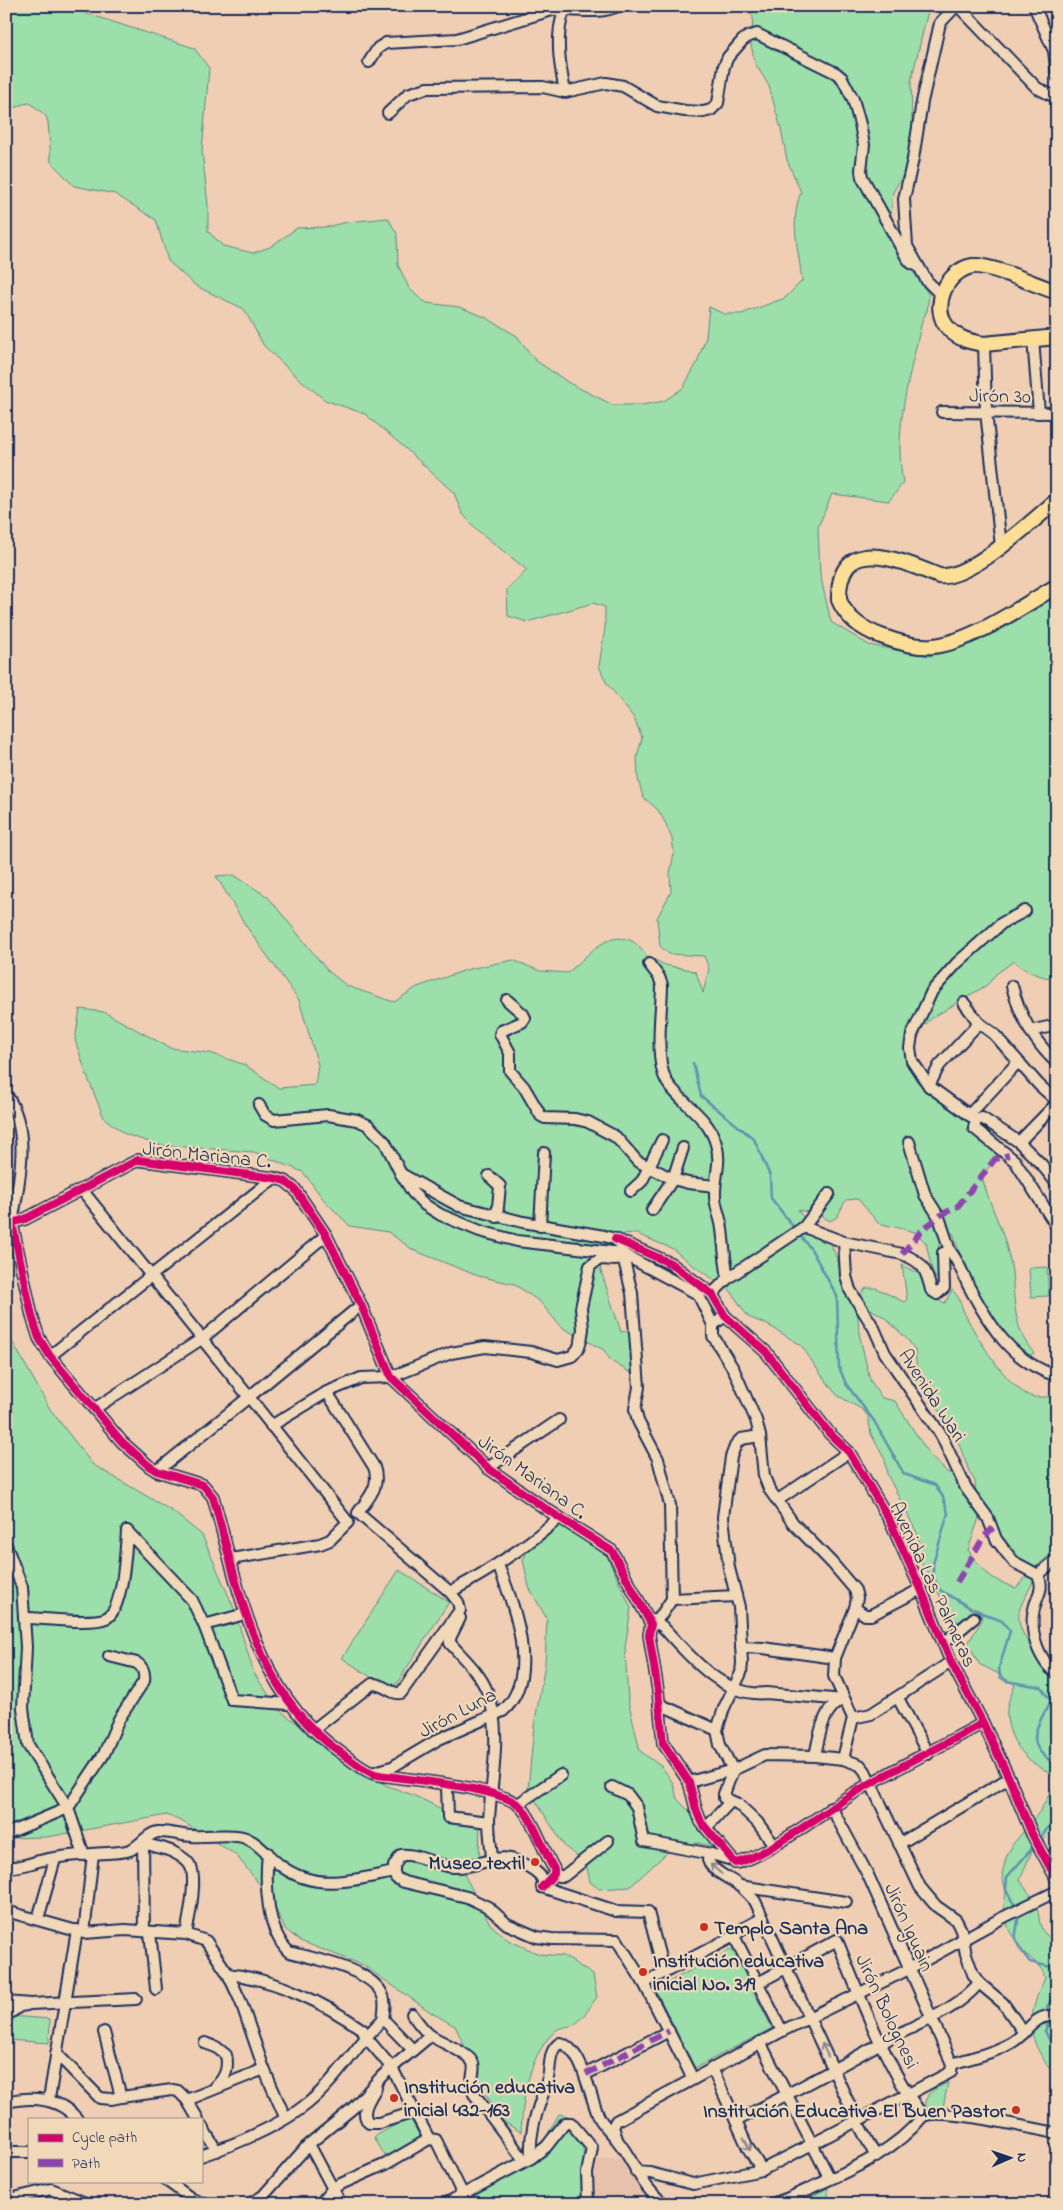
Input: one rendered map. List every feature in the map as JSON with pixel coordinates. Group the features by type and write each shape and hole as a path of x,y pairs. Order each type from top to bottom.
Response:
{"highway":[{"path":"1057,292 999,270 972,266 963,269 949,280 942,296 943,318 947,328 962,339 984,344 1057,337"},
{"path":"1057,500 1001,546 972,566 946,577 889,556 862,558 853,562 845,569 838,600 855,623 870,632 922,647 955,642 980,630 1057,586"}],"street":[{"path":"369,62 378,48 386,44 457,39 552,10 565,9 600,12 618,6"},
{"path":"942,296 927,281 907,246 904,199 913,159 922,102 940,23 957,6 1037,88 1057,98"},
{"path":"1034,6 1054,51 1057,76"},
{"path":"565,9 561,20 560,42 565,92"},
{"path":"388,114 408,94 427,88 543,87 565,92 606,83 631,90 657,106 703,112 711,110 718,103 724,66 728,57 748,36 758,34 776,45 836,73 846,85 853,99 864,145 862,178 907,258 911,263 918,266"},
{"path":"1033,339 1039,413"},
{"path":"984,344 986,412 1001,546"},
{"name":"Jirón 30","path":"942,412 1057,412"},
{"path":"1025,911 1002,922 957,963 932,991 912,1035 910,1048 912,1061 929,1086 972,1118 982,1118 1019,1142 1042,1165 1057,1184"},
{"path":"650,964 659,976 662,985 661,1060 664,1076 670,1086 712,1130 719,1158 715,1200 722,1228 722,1244 728,1278"},
{"path":"1012,986 1017,1004 1030,1030 1045,1052 1057,1064"},
{"path":"508,1000 525,1018 522,1022 501,1031 500,1034 510,1052 510,1070 524,1087 541,1116 546,1118 575,1118 588,1122 616,1137 637,1161 651,1166 674,1179 688,1183 715,1186"},
{"path":"964,1003 980,1023 994,1034 1057,1102 1019,1142"},
{"path":"929,1086 939,1066 980,1023"},
{"path":"1030,1030 1057,1025"},
{"path":"972,1118 1018,1062"},
{"path":"6,1094 13,1104 20,1124 21,1165 12,1223"},
{"path":"259,1105 265,1115 274,1120 328,1115 357,1120 368,1125 385,1142 413,1193 440,1216 480,1231 517,1240 621,1254 691,1289 703,1302 713,1325 713,1336 745,1392 760,1436 764,1476 769,1488 793,1523 855,1590 857,1598 855,1608 835,1658 834,1676 853,1718 843,1759"},
{"path":"972,1118 974,1128 1006,1152 1022,1172 1057,1227"},
{"path":"631,1191 642,1182 662,1140"},
{"path":"909,1142 926,1195 939,1217 950,1251 985,1318 997,1335 1014,1352 1039,1369 1057,1376"},
{"path":"652,1210 674,1179 683,1148"},
{"path":"540,1226 544,1153"},
{"name":"Jirón Mariana C.","path":"12,1223 25,1220 138,1160 274,1178 285,1181 295,1189 326,1235 361,1306 391,1377 488,1468 559,1518 612,1550 651,1624 649,1635 663,1743 689,1782 696,1809 706,1828 732,1860"},
{"name":"Avenida Las Palmeras","path":"401,1174 458,1206 540,1226 616,1239 670,1263 712,1294 725,1316 766,1352 830,1434 849,1452 890,1521 951,1662 1009,1778 1032,1834 1057,1880"},
{"path":"489,1176 500,1186 498,1217"},
{"path":"50,1356 274,1178"},
{"path":"82,1190 151,1277 203,1338 348,1522"},
{"path":"712,1294 728,1278 804,1227 829,1194"},
{"path":"6,1208 12,1223 32,1316 39,1338 50,1356 122,1442 157,1471 203,1485 209,1489 213,1496 245,1614 262,1656 289,1704 332,1747 372,1773 491,1793 518,1804 528,1817 554,1869 554,1874 542,1887"},
{"path":"804,1227 844,1242 902,1254 912,1258 923,1265 931,1290 937,1294 944,1288 943,1253 950,1251"},
{"path":"94,1409 203,1338 326,1235"},
{"path":"616,1239 620,1244 632,1293 639,1387 635,1403 636,1414 658,1459 670,1505 672,1599 662,1614 651,1624"},
{"name":"Avenida Wari","path":"844,1242 846,1276 850,1290 874,1328 885,1353 941,1435 966,1488 988,1518 996,1539 1014,1562 1038,1575"},
{"path":"271,1426 327,1392 361,1378 391,1377 451,1353 485,1347 531,1352 558,1360 572,1356 581,1341 583,1329 581,1308 590,1266 600,1259 616,1260 621,1254"},
{"path":"157,1471 361,1306"},
{"path":"713,1325 725,1316"},
{"path":"230,1559 320,1544 330,1540 358,1513 375,1488 377,1477 374,1467 327,1392"},
{"path":"488,1468 559,1420"},
{"path":"760,1436 741,1439 736,1444 731,1458 725,1491 724,1542 736,1596 741,1647 741,1673 724,1708 717,1730 720,1745 733,1770 724,1798 738,1804 757,1822 774,1845"},
{"path":"778,1500 849,1452"},
{"path":"358,1513 450,1592 458,1602 460,1618 450,1638 450,1643 480,1678 487,1692 494,1715 495,1753 489,1822 492,1858"},
{"path":"450,1592 498,1565 530,1543 559,1518"},
{"path":"25,1618 82,1621 104,1619 110,1616 115,1610 119,1597 126,1531 192,1600 204,1625 232,1700 289,1704"},
{"path":"6,1545 22,1587 26,1647 23,1708 28,1745 68,1808 89,1854 80,1931 64,2002 48,2099"},
{"path":"1057,1559 1038,1575 1042,1589 1035,1605 1032,1624 1035,1640 1046,1664 1057,1672"},
{"name":"Jirón Luna","path":"372,1773 392,1766 439,1740 494,1715 510,1705 516,1694 522,1654 519,1626 511,1597 498,1565"},
{"path":"855,1608 865,1615 870,1615 921,1589"},
{"path":"672,1599 736,1596"},
{"path":"313,1730 372,1684 377,1684 397,1694 401,1693 460,1610"},
{"path":"204,1625 245,1614"},
{"path":"944,1643 974,1618"},
{"path":"651,1624 659,1624 663,1627 699,1666 733,1687 756,1694 766,1693 844,1700"},
{"path":"741,1647 763,1648 835,1658"},
{"path":"6,1834 68,1808 104,1754 119,1719 145,1676 141,1665 109,1656"},
{"path":"853,1718 871,1714 951,1662"},
{"path":"898,1698 928,1754"},
{"path":"814,1756 819,1736 833,1704 844,1700"},
{"path":"659,1704 717,1730"},
{"path":"612,1787 628,1795 637,1807 644,1841 711,1854 732,1860 735,1863 742,1862 774,1845 831,1807 870,1784 983,1723"},
{"path":"689,1782 733,1770 765,1755 814,1756 843,1759 860,1765 865,1770 920,1887 928,1899 956,1920 961,1930 962,1940 973,1974 979,1983 1003,2003 1024,2033"},
{"path":"518,1804 561,1775"},
{"path":"899,1844 1009,1778"},
{"path":"447,1785 448,1817 489,1822"},
{"path":"706,1828 730,1802"},
{"name":"Jirón Iguain","path":"831,1807 868,1875 953,2066"},
{"path":"6,1867 25,1866 38,1861 89,1854 122,1852 132,1849 152,1834 158,1832 190,1836 236,1835 248,1839 268,1853 280,1866 293,1873 314,1880 332,1883 351,1882 394,1872"},
{"path":"554,1874 564,1876 608,1841"},
{"path":"143,1842 147,1932 156,1989"},
{"path":"143,1842 150,1846 170,1850 188,1862 191,1867 190,1917 186,1934"},
{"path":"1047,1860 1057,1849"},
{"path":"202,2156 254,2136 306,2104 323,2088 365,2036 383,2019 385,2003 383,1994 375,1984 360,1974 289,1952 283,1946 275,1926 265,1882 268,1853"},
{"path":"711,1854 709,1856 710,1864 740,1886 755,1901 857,2121 876,2156"},
{"path":"542,1887 544,1884 541,1876 522,1863 509,1859 492,1858 469,1866 455,1867 433,1864 412,1855 401,1855 394,1866 396,1878 404,1882 467,1897 488,1907 507,1924 537,1937 575,1940 614,1938 620,1943 644,1983 693,2079"},
{"path":"38,1919 55,1859"},
{"path":"740,1886 846,1902"},
{"path":"542,1887 616,1911 648,1912 664,1973"},
{"path":"617,2139 613,2127 616,2121 782,2030 810,2018 909,1968 1057,1891"},
{"path":"6,1911 80,1931 125,1930 186,1934 206,1941 228,1974 241,2002 264,2069 285,2117"},
{"path":"644,1983 734,1936 744,1928 763,1918"},
{"path":"734,1936 782,2030"},
{"name":"Jirón Bolognesi","path":"758,1983 837,1940 859,1993 907,2094 925,2116"},
{"path":"228,1974 258,1978 309,1999 363,2030 365,2036 392,2068 429,2139"},
{"path":"736,2121 964,2000 979,1983"},
{"path":"6,2016 20,2006 30,2004 136,1999"},
{"path":"6,2002 30,2004"},
{"path":"412,2014 430,2036 440,2039 470,2059 473,2067 470,2083 474,2094 528,2159"},
{"path":"636,2172 657,2174 693,2184 762,2170 951,2072 953,2066 977,2055 994,2052 1024,2033 1043,2016 1057,2016"},
{"path":"383,2019 413,2050"},
{"path":"586,2074 669,2031"},
{"path":"104,2032 121,2097"},
{"path":"249,2204 263,2196 309,2144 353,2108 392,2068 430,2036"},
{"path":"760,2042 830,2179"},
{"path":"205,2043 221,2051 226,2056 227,2062 224,2077 213,2089"},
{"path":"528,2159 533,2121 548,2078 552,2051 560,2043 568,2047 586,2074 594,2106 601,2120 617,2139 636,2172 650,2191 665,2204"},
{"path":"56,2053 100,2098 112,2099 172,2090 178,2092 187,2100 197,2118"},
{"path":"392,2068 373,2094 364,2112 366,2119 369,2122 379,2122 415,2112"},
{"path":"712,2068 736,2121 762,2170"},
{"path":"187,2100 264,2069"},
{"path":"6,2102 23,2098 48,2099 71,2111 76,2118"},
{"path":"771,2204 782,2201 830,2179 885,2151 925,2116 1057,2134"},
{"path":"446,2204 528,2159 546,2147 565,2123 571,2122 592,2148 587,2173 588,2204"},
{"path":"202,2127 217,2151"},
{"path":"320,2204 334,2188 386,2164 429,2139 436,2140 463,2195"},
{"path":"309,2144 341,2204"},
{"path":"6,2152 28,2152"},
{"path":"168,2182 192,2198 205,2204"},
{"path":"6,2200 51,2189 73,2201 88,2204"}],"shaded area":[{"path":"624,2158 644,2194 656,2204 593,2204 588,2176 594,2160"}],"green space":[{"path":"54,6 85,13 194,48 209,68 202,151 208,205 208,231 223,246 253,253 270,247 297,228 326,227 347,222 388,218 397,234 398,265 409,288 418,297 427,303 459,307 485,317 517,336 535,360 569,383 613,405 642,405 664,401 683,388 697,363 706,337 709,307 724,314 741,314 785,298 802,281 795,225 797,203 801,192 787,160 769,86 755,63 751,45 753,17 747,6 931,6 927,15 911,81 913,159 893,192 891,217 896,246 929,295 927,311 922,321 908,382 901,422 900,462 903,483 889,501 832,494 818,527 820,574 831,622 869,645 930,656 974,639 1057,594 1057,980 1028,971 1014,961 996,974 987,985 932,1018 906,1043 908,1067 918,1083 951,1103 1009,1155 995,1159 982,1176 1010,1259 1016,1315 1022,1335 1034,1353 1029,1356 1016,1348 993,1324 961,1258 953,1233 946,1236 939,1245 937,1256 938,1276 936,1278 933,1274 926,1243 915,1232 878,1223 858,1199 846,1200 837,1217 830,1221 818,1214 798,1210 812,1229 826,1236 834,1251 847,1290 857,1306 859,1333 870,1380 882,1398 895,1401 930,1456 947,1472 959,1477 981,1507 968,1550 988,1574 1007,1585 1016,1588 1032,1570 1035,1577 1020,1608 1019,1617 1020,1627 1024,1636 1057,1673 1057,1825 1032,1851 1020,1879 1035,1902 1042,1929 1045,1934 1057,1942 1057,2117 1050,2090 1053,2073 1037,2047 1032,2030 1033,2012 1045,1978 1041,1967 1021,1950 1008,1928 1004,1905 1006,1893 1002,1874 1006,1858 1013,1844 1041,1810 1055,1783 1051,1773 1025,1756 1013,1739 1007,1719 1007,1708 1015,1685 979,1664 968,1643 982,1620 981,1611 973,1608 962,1622 956,1621 934,1586 930,1574 922,1565 918,1535 887,1474 885,1460 871,1434 868,1416 863,1410 837,1395 801,1345 768,1325 748,1317 731,1291 691,1264 673,1249 635,1233 624,1234 614,1243 600,1268 621,1332 630,1330 633,1356 631,1373 611,1361 604,1350 561,1327 540,1302 514,1284 478,1276 413,1250 388,1232 350,1226 324,1200 303,1172 254,1152 158,1145 125,1134 104,1118 75,1040 80,1009 104,1012 170,1048 210,1053 245,1065 279,1088 315,1085 318,1065 299,1000 246,926 216,876 234,875 268,897 327,970 347,986 394,1002 417,987 469,969 513,960 540,971 567,973 596,947 613,939 622,938 632,941 646,954 659,962 696,972 703,993 709,969 704,956 669,954 660,946 657,918 671,892 670,873 674,853 672,839 658,810 643,797 638,779 637,757 642,738 634,718 606,682 599,666 605,628 605,607 593,603 527,622 508,616 507,589 527,570 476,529 462,513 454,493 365,414 325,400 297,377 264,346 244,309 196,286 168,261 156,220 115,194 74,186 51,162 46,116 30,103 23,104 6,112 6,8"},
{"path":"902,1265 921,1275 929,1297 945,1303 952,1290 954,1292 983,1346 1013,1384 1033,1397 1057,1397 1057,1549 1038,1565 1030,1568 1017,1561 1006,1548 976,1495 975,1481 969,1471 959,1444 917,1373 915,1350 908,1340 884,1317 869,1308 861,1294 866,1288 876,1288 904,1302 907,1299"},
{"path":"1047,1267 1049,1296 1031,1297 1029,1268"},
{"path":"6,1325 12,1341 50,1409 92,1464 172,1511 202,1535 233,1606 254,1673 278,1709 361,1772 452,1814 480,1820 479,1858 465,1876 490,1924 508,1940 539,1954 564,1956 593,1975 597,1997 575,2024 556,2030 545,2042 538,2054 525,2092 521,2132 504,2122 482,2089 474,2066 455,2026 432,2013 363,1965 300,1941 285,1929 269,1896 236,1855 183,1822 167,1815 47,1837 6,1838"},
{"path":"554,1521 582,1530 607,1556 631,1608 625,1648 628,1700 640,1751 662,1767 673,1783 677,1799 701,1823 716,1847 697,1843 674,1846 630,1887 599,1889 590,1882 586,1863 565,1847 528,1789 534,1727 545,1664 547,1619 529,1587 523,1560 531,1542"},
{"path":"399,1570 449,1602 392,1691 342,1658"},
{"path":"732,1949 772,2028 695,2068 655,1989"},
{"path":"10,2016 50,2019 49,2043 8,2040"},
{"path":"947,2083 942,2112 924,2109 928,2095"},
{"path":"559,2114 568,2116 582,2131 584,2166 592,2193 593,2204 453,2204 530,2155 546,2137"},
{"path":"409,2117 421,2138 387,2159 374,2137"},
{"path":"828,2188 828,2204 795,2204"}],"waterway":[{"path":"693,1063 701,1096 754,1139 770,1176 771,1198 795,1229"},
{"path":"798,1233 811,1249 837,1296 839,1367 846,1384 874,1421 904,1474 935,1485 943,1497 948,1513 933,1564 933,1576 940,1590 974,1610 1002,1621 1010,1631 999,1668 1000,1677 1006,1681 1041,1687 1051,1701 1037,1728 1035,1736 1039,1750 1046,1758 1057,1765"},
{"path":"1039,1840 1057,1815"},
{"path":"1016,1908 1006,1890 1007,1877 1035,1845"},
{"path":"1018,1913 1016,1941 1020,1948 1030,1962 1055,1968 1057,1973"},
{"path":"1049,2015 1047,2007 1057,1989"},
{"path":"1050,2020 1045,2031 1057,2056"}],"marked path":[{"path":"902,1254 921,1231 941,1215 958,1206 995,1159 1009,1155"},
{"path":"957,1582 983,1538 993,1528"},
{"path":"586,2074 669,2031"}],"cycle path":[{"path":"542,1887 554,1874 554,1869 527,1815 513,1801 482,1791 380,1775 368,1771 340,1752 311,1728 288,1701 270,1670 242,1603 213,1497 203,1485 157,1471 149,1466 122,1442 50,1356 39,1338 32,1316 12,1223 25,1219 138,1160 274,1178 285,1181 295,1189 326,1235 361,1305 391,1377 488,1468 546,1509 612,1551 651,1624 649,1635 658,1691 663,1743 689,1782 701,1822 735,1863 746,1860 777,1844 854,1793 983,1723"},
{"path":"615,1239 670,1263 712,1294 725,1316 766,1352 830,1434 849,1452 890,1521 951,1662 1009,1778 1032,1834 1057,1880"}],"place":[{"name":"Museo textil","path":"535,1862"},
{"name":"Templo Santa Ana","path":"704,1927"},
{"name":"Institución educativa inicial No. 319","path":"643,1972"},
{"name":"Institución educativa inicial 432-163","path":"394,2098"},
{"name":"Institución Educativa El Buen Pastor","path":"1016,2110"}]}
